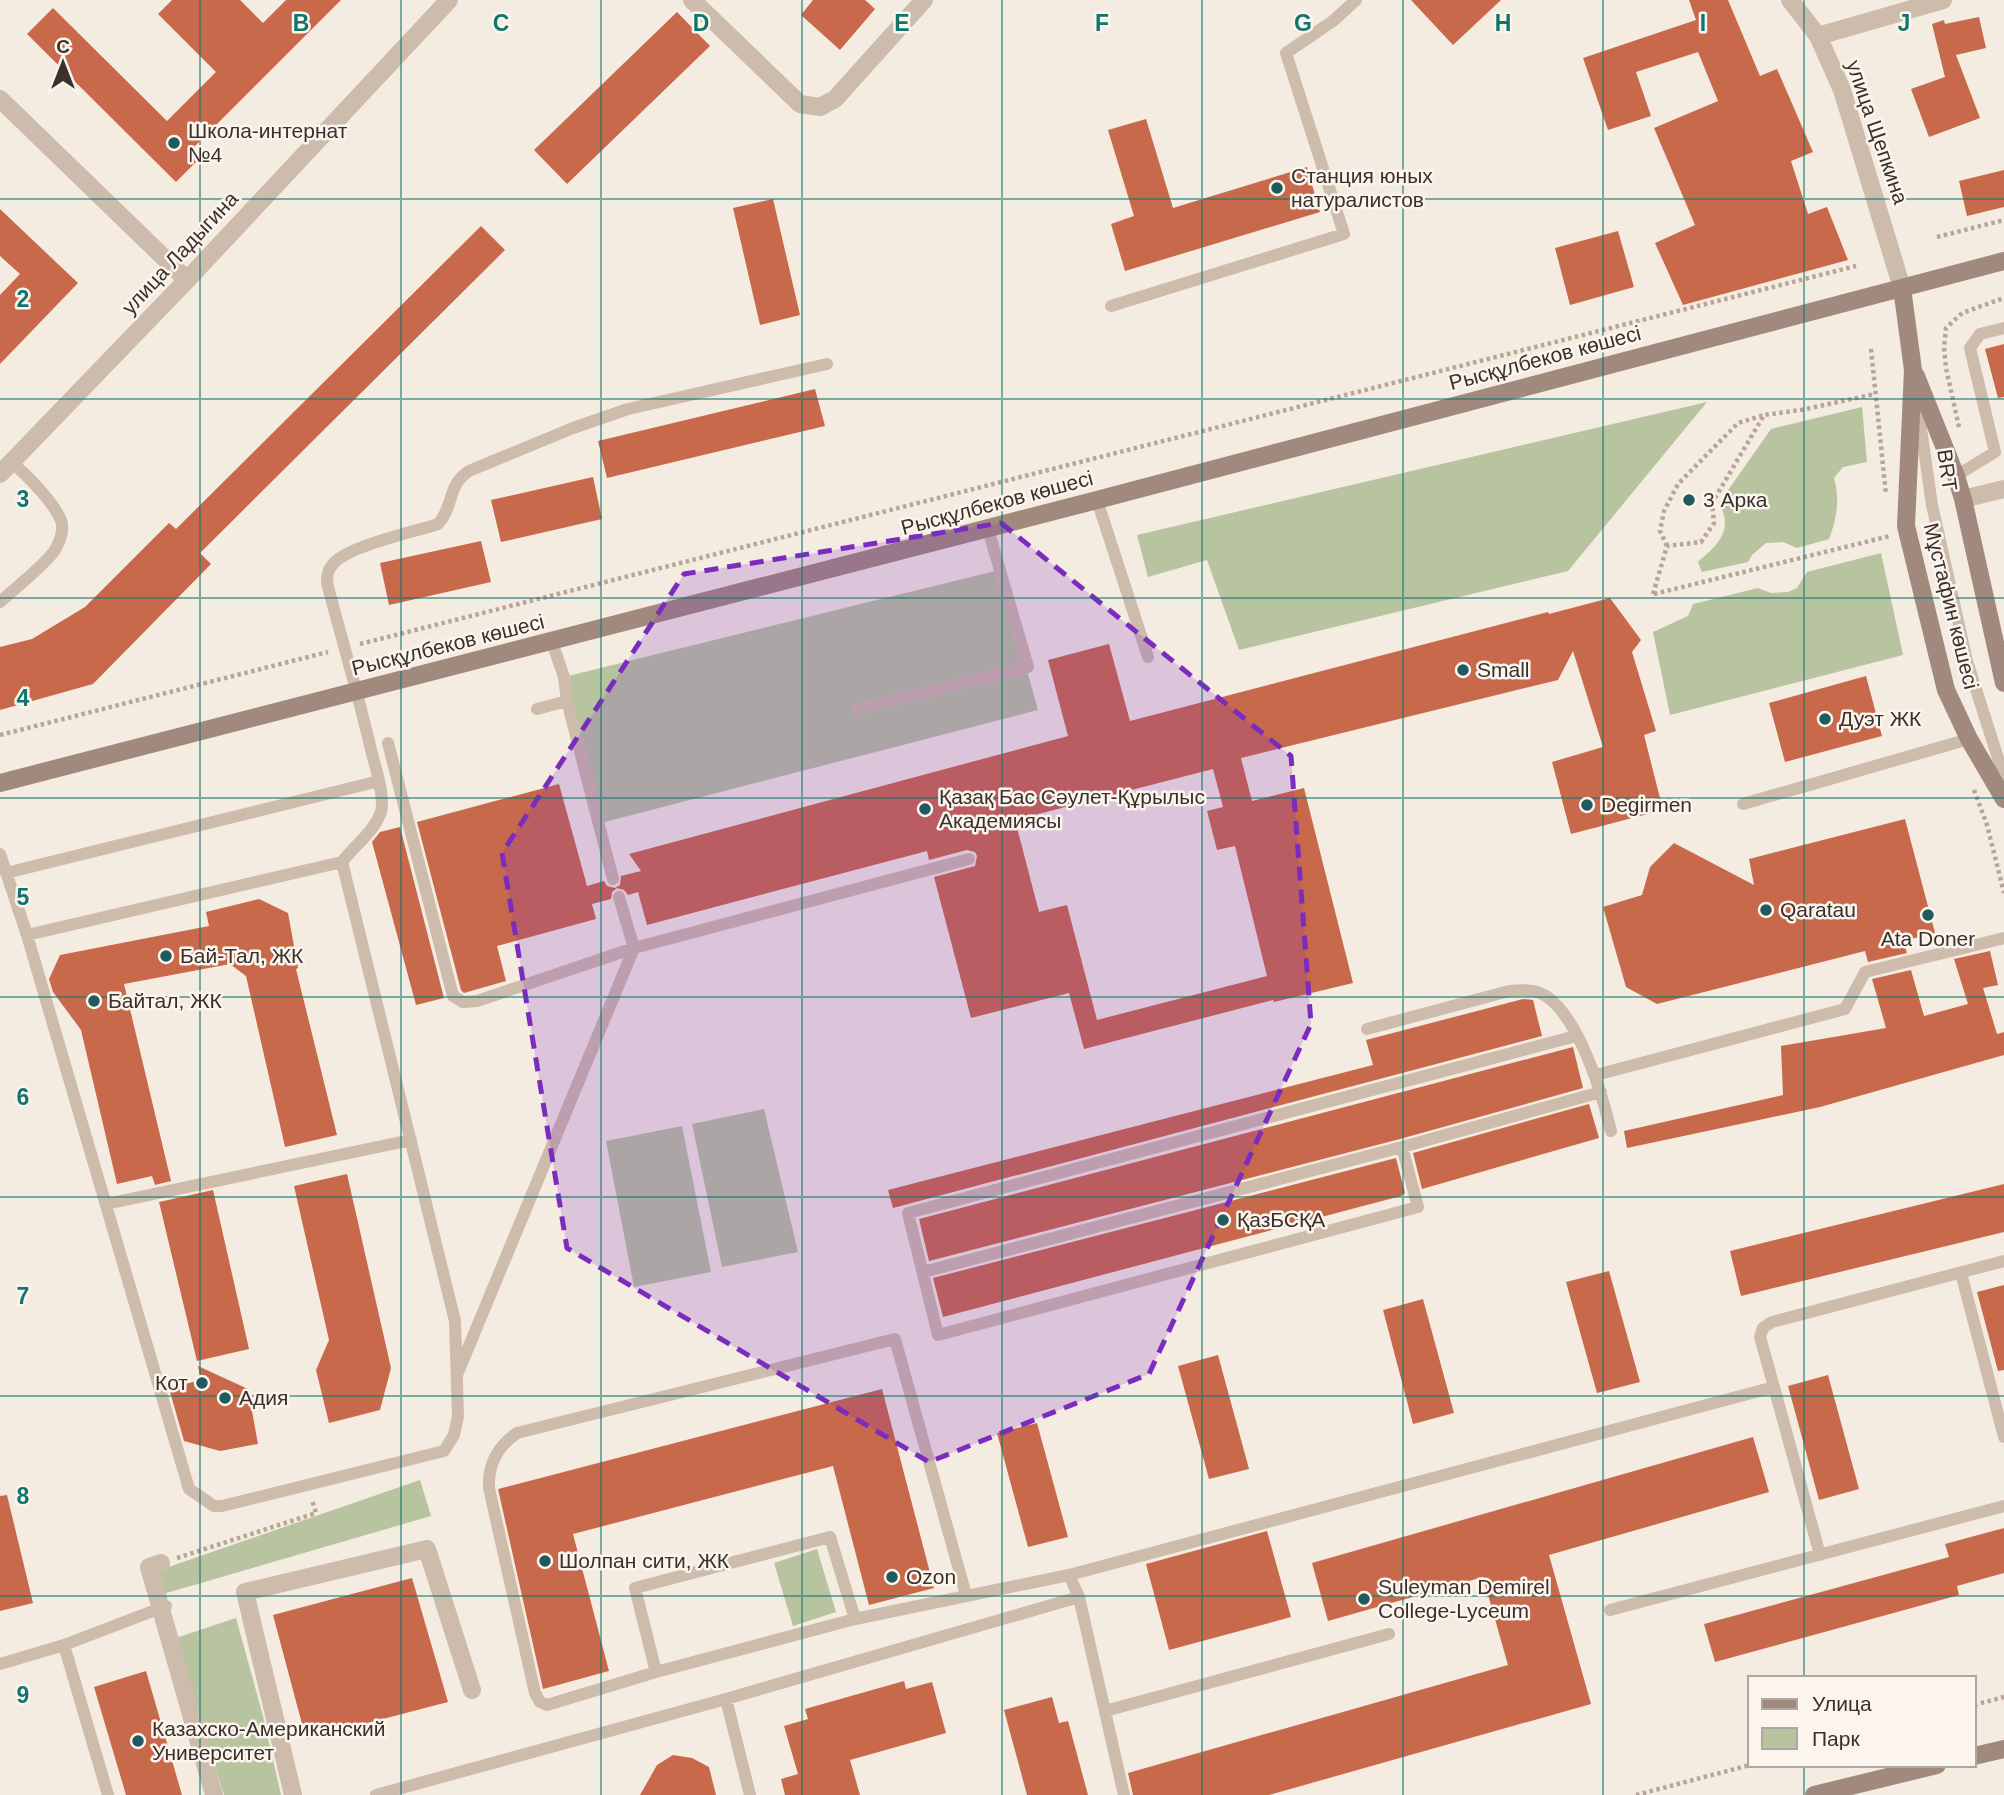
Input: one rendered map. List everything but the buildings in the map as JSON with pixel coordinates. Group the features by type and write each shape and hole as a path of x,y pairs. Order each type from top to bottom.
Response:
{"street":[{"name":"улица Ладыгина","path":"6,468 187,280 449,0"},
{"path":"691,0 800,104 820,107 835,99 924,0"},
{"name":"улица Щепкина","path":"1790,0 1818,36 1842,90 1902,288"},
{"path":"1818,36 1943,0"},
{"path":"0,99 187,280"},
{"name":"Рысқұлбеков көшесі","path":"0,783 988,529 2004,261"},
{"name":"Мұстафин көшесі","path":"1902,288 1913,370 1906,526 1938,668 1969,739 2004,799"},
{"name":"Мұстафин көшесі","path":"1913,370 1963,499 2004,683"},
{"path":"1963,499 2004,489"},
{"path":"293,1795 245,1592 427,1549 472,1690"},
{"path":"161,1563 149,1567 163,1606 214,1795"},
{"path":"1976,1756 2004,1749"},
{"path":"1814,1795 1929,1767"}],"lane":[{"path":"1111,306 1343,234 1286,53 1333,21 1356,0"},
{"path":"1956,476 1995,452 1969,348 1980,334 2004,328"},
{"path":"27,935 342,862 373,828 382,810 379,781 358,692 327,583 327,574 335,562 356,550 438,524 444,518 458,478 573,428 628,409 827,364"},
{"name":"BRT","path":"1913,370 1937,526 1967,661 2004,777"},
{"path":"0,602 55,550 62,534 62,523 36,484 6,468"},
{"path":"1097,500 1148,657"},
{"path":"858,709 1028,667 988,529"},
{"path":"552,642 564,677 567,701 614,879"},
{"path":"537,709 567,701"},
{"path":"1743,804 1969,739"},
{"path":"388,743 453,996 463,1002 477,1001 634,948 970,859"},
{"path":"6,873 379,781"},
{"path":"0,855 27,935 189,1489 214,1506 308,1486 444,1451 454,1435 458,1416 455,1321 342,862"},
{"path":"455,1380 634,948 619,897"},
{"path":"1596,1075 1845,1009 1865,972 2004,938"},
{"path":"1367,1029 1509,991 1531,990 1546,996 1562,1012 1596,1075 1611,1132"},
{"path":"1402,1147 1418,1206 938,1335 908,1213 1576,1036"},
{"path":"923,1272 1601,1092"},
{"path":"106,1204 411,1140"},
{"path":"1820,1555 1760,1338 1763,1328 1772,1322 2004,1261"},
{"path":"1961,1273 2004,1437"},
{"path":"966,1595 895,1339 517,1433 508,1438 488,1474 534,1686 539,1699 551,1705 656,1672 855,1619 1069,1574 1774,1387"},
{"path":"1610,1610 2004,1506"},
{"path":"656,1672 635,1588 830,1537 855,1619"},
{"path":"1069,1574 1079,1597 1124,1795"},
{"path":"376,1795 726,1699 1079,1597"},
{"path":"0,1664 64,1645 163,1606"},
{"path":"1105,1711 1389,1634"},
{"path":"64,1645 108,1795"},
{"path":"726,1699 750,1795"}],"path":[{"path":"1937,237 2004,220"},
{"path":"0,735 1856,266"},
{"path":"1875,394 1764,415 1738,423 1678,484 1664,511 1660,531 1667,546 1653,594 1893,536"},
{"path":"1667,546 1701,542 1714,523 1712,503 1764,415"},
{"path":"161,1563 316,1513 308,1486"},
{"path":"1976,1704 2004,1697"},
{"path":"1636,1795 1748,1766"}],"highlighted area":[{"path":"1001,523 1291,756 1311,1024 1149,1374 929,1462 567,1248 502,853 684,574"}],"green space":[{"path":"1707,402 1568,571 1239,650 1207,560 1148,577 1137,535"},
{"path":"1862,407 1867,462 1843,467 1834,478 1837,509 1829,539 1797,548 1783,542 1766,543 1748,562 1702,572 1698,562 1717,543 1724,529 1725,521 1719,503 1771,429"},
{"path":"1881,553 1903,655 1670,715 1653,632 1688,616 1693,604 1758,588 1771,593 1788,592 1797,588 1807,572"},
{"path":"999,570 1038,710 601,823 564,677"},
{"path":"764,1109 798,1252 722,1267 692,1124"},
{"path":"682,1126 711,1272 634,1287 606,1141"},
{"path":"420,1480 431,1516 163,1594 157,1571"},
{"path":"817,1549 836,1612 793,1626 774,1563"},
{"path":"236,1618 281,1795 224,1795 176,1638"}],"place":[{"name":"Школа-интернат №4","path":"174,143"},
{"name":"Станция юных натуралистов","path":"1277,188"},
{"name":"3 Арка","path":"1689,500"},
{"name":"Small","path":"1463,670"},
{"name":"Дуэт ЖК","path":"1825,719"},
{"name":"Degirmen","path":"1587,805"},
{"name":"Қазақ Бас Сәулет-Құрылыс Академиясы","path":"925,809"},
{"name":"Qaratau","path":"1766,910"},
{"name":"Ata Doner","path":"1928,915"},
{"name":"Бай-Тал, ЖК","path":"166,956"},
{"name":"Байтал, ЖК","path":"94,1001"},
{"name":"ҚазБСҚА","path":"1223,1220"},
{"name":"Кот","path":"202,1383"},
{"name":"Адия","path":"225,1398"},
{"name":"Шолпан сити, ЖК","path":"545,1561"},
{"name":"Ozon","path":"892,1577"},
{"name":"Suleyman Demirel College-Lyceum","path":"1364,1599"},
{"name":"Казахско-Американский Университет","path":"138,1741"}]}
